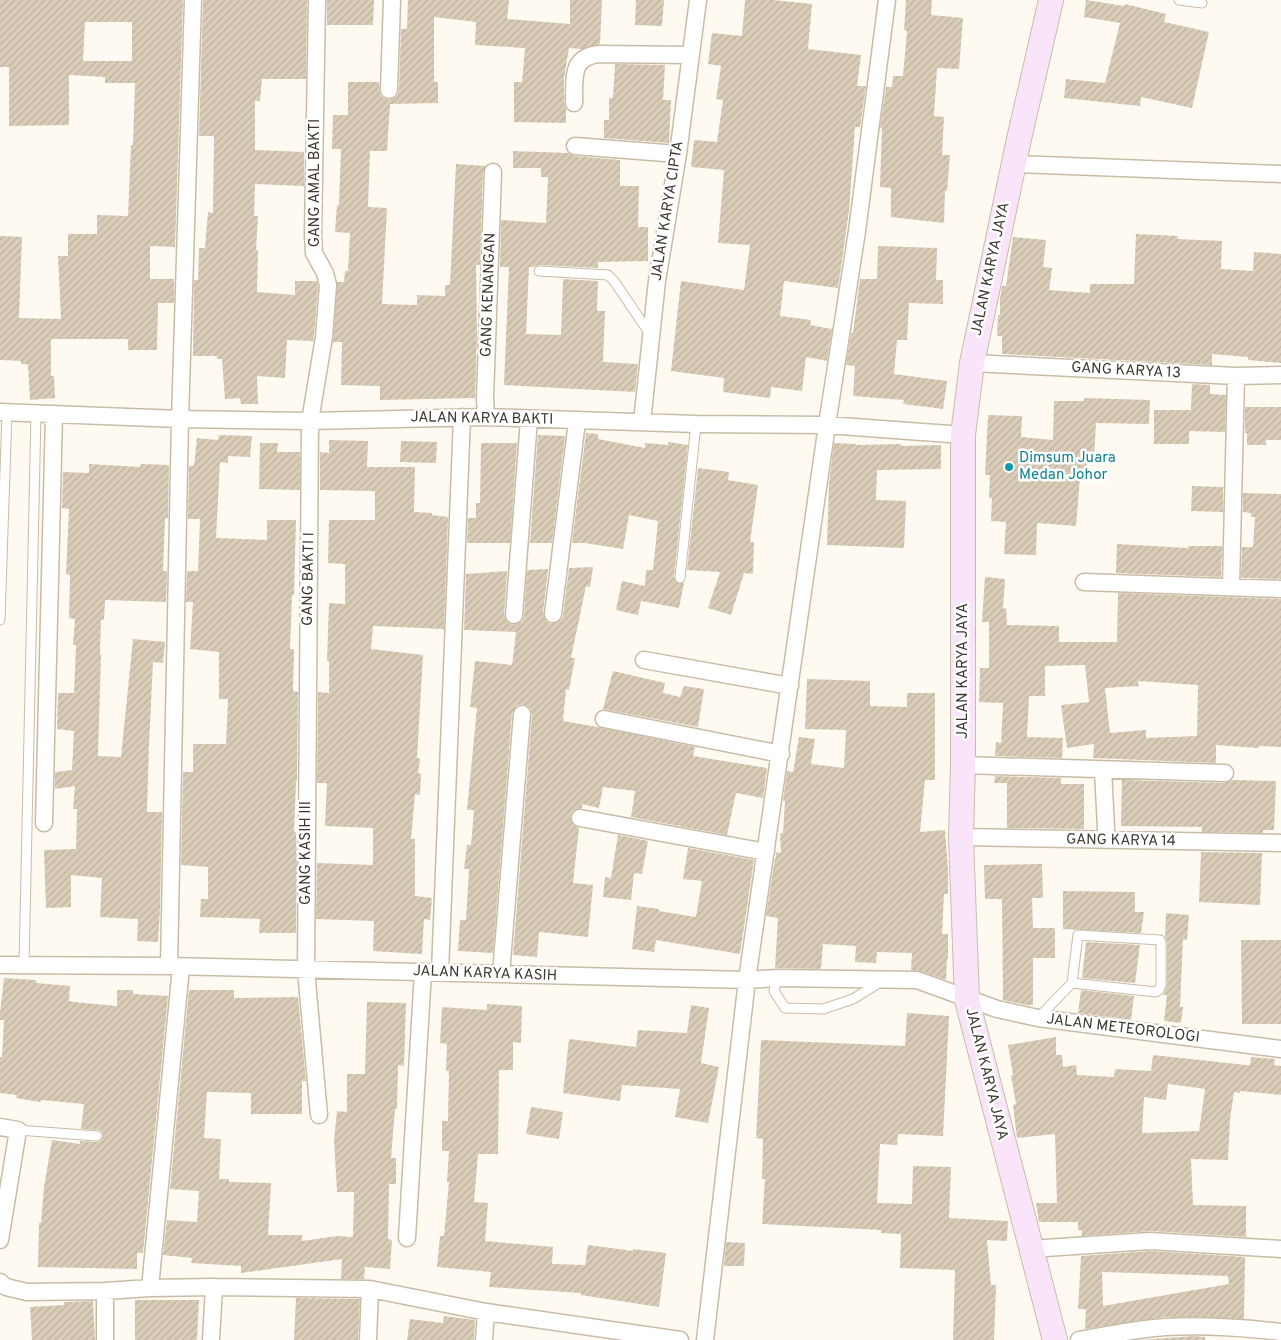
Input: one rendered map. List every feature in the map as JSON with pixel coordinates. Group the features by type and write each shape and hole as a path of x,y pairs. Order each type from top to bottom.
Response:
{"main road":[{"name":"JALAN KARYA JAYA","path":"1051,0 1013,164 972,363 963,435 963,764 961,837 967,1000 1055,1340"}],"street":[{"path":"150,1288 175,966 180,419 193,0"},
{"name":"GANG AMAL BAKTI","path":"310,421 324,338 328,285 325,273 314,253 313,234 317,0"},
{"path":"389,90 392,0"},
{"name":"JALAN KARYA CIPTA","path":"642,422 657,281 678,154 698,0"},
{"path":"705,1340 747,980 857,230 887,0"},
{"path":"574,103 577,67 586,56 598,54 691,55"},
{"path":"576,146 678,154"},
{"path":"1013,164 1281,174"},
{"name":"GANG KENANGAN","path":"486,417 493,172"},
{"name":"GANG KARYA 13","path":"972,363 1236,376 1281,375"},
{"path":"1231,586 1236,376"},
{"name":"JALAN KARYA BAKTI","path":"4,412 180,419 310,421 486,417 529,420 696,424 827,425 963,435"},
{"path":"44,823 54,414"},
{"path":"440,972 462,417"},
{"path":"514,616 529,420"},
{"name":"GANG BAKTI I","path":"307,736 310,421"},
{"path":"553,614 577,421"},
{"path":"1084,582 1281,589"},
{"path":"644,660 790,686"},
{"path":"501,974 522,714"},
{"path":"604,719 781,754"},
{"name":"GANG KASIH III","path":"307,736 306,970 319,1115"},
{"path":"963,764 1103,770 1224,772"},
{"path":"1103,770 1105,840"},
{"path":"580,818 766,852"},
{"name":"GANG KARYA 14","path":"961,837 1281,843"},
{"name":"JALAN KARYA KASIH","path":"0,965 175,966 747,980 777,978 917,980 967,1000"},
{"path":"407,1238 423,972"},
{"name":"JALAN METEOROLOGI","path":"967,1000 996,1010 1038,1018 1281,1049"},
{"path":"0,1127 18,1130 0,1240"},
{"path":"1030,1249 1150,1241 1281,1249"},
{"path":"0,1282 6,1287 28,1292 214,1286 370,1288 486,1312 680,1340"},
{"path":"211,1340 214,1286"},
{"path":"368,1340 370,1288"},
{"path":"105,1291 105,1340"},
{"path":"484,1340 486,1312"},
{"path":"1078,1340 1135,1330 1166,1327 1281,1332"}],"lane":[{"path":"1179,0 1202,3"},
{"path":"538,271 608,275 651,335"},
{"path":"0,620 4,412"},
{"path":"24,965 36,413"},
{"path":"680,578 696,424"},
{"path":"1038,1018 1072,983 1077,937 1080,934 1160,940 1161,985 1156,992 1072,983"},
{"path":"777,978 774,992 785,1008 823,1009 853,1000 883,981"},
{"path":"18,1130 97,1136"}],"building":[{"path":"0,0 183,0 175,247 150,246 150,279 174,279 174,303 158,303 157,350 128,350 128,339 51,339 51,376 54,376 55,398 30,400 28,364 21,364 21,361 0,360 0,236 22,237 19,318 61,319 58,256 68,256 68,234 97,234 97,215 128,216 135,83 105,83 105,77 69,75 69,125 9,126 9,67 0,67","holes":["85,22 132,22 132,61 83,61"]},
{"path":"203,0 307,0 306,79 262,79 260,101 255,101 255,150 304,152 304,186 255,184 254,216 258,216 256,250 258,250 257,292 295,295 295,281 317,281 314,336 313,341 287,340 285,378 257,376 258,404 241,404 240,398 225,399 222,359 217,359 217,356 193,356 194,280 198,280 199,248 205,248 208,212 213,213 214,136 199,136"},
{"path":"327,0 374,0 373,25 327,25"},
{"path":"408,0 509,0 507,19 570,24 570,0 602,0 600,44 582,49 569,48 564,78 566,123 514,122 514,82 522,82 525,48 475,45 476,22 434,17 434,82 438,82 438,103 390,104 387,151 370,151 368,207 387,208 382,304 417,305 417,295 445,296 445,285 450,285 456,164 486,166 483,172 480,265 476,265 477,333 475,398 380,400 380,386 341,385 342,342 333,342 337,282 344,282 345,271 348,271 350,233 335,232 337,205 339,205 341,149 332,149 333,115 348,115 348,82 379,82 380,94 383,98 389,100 397,96 399,90 401,29 407,29"},
{"path":"636,0 664,0 662,26 635,25"},
{"path":"745,0 773,0 812,4 808,49 861,55 857,86 866,86 860,127 855,127 849,211 838,288 784,281 780,316 811,320 810,325 832,329 827,361 806,357 802,391 771,387 770,398 723,392 724,378 671,371 681,281 744,290 750,245 718,243 724,170 691,167 694,140 717,142 723,100 716,99 721,66 708,64 712,33 742,36"},
{"path":"906,0 932,0 931,15 963,18 959,69 937,68 934,116 944,117 942,155 950,155 947,191 945,191 944,223 891,217 891,188 880,187 882,128 880,128 886,87 892,87 893,76 903,76 907,31 904,30"},
{"path":"1086,0 1124,6 1125,4 1166,14 1164,22 1209,32 1192,108 1141,97 1140,106 1064,98 1066,79 1105,83 1120,23 1084,17"},
{"path":"615,64 665,65 663,100 671,100 669,143 604,138 604,120 609,120 609,98 613,98"},
{"path":"513,151 568,153 574,156 620,160 620,186 639,186 638,227 648,227 648,261 598,262 598,268 539,265 529,267 526,334 561,335 563,279 598,281 597,311 605,311 603,362 638,364 635,392 504,385 509,267 500,267 501,220 546,223 548,177 541,177 541,168 513,168"},
{"path":"1136,234 1178,236 1177,239 1222,241 1221,269 1253,271 1254,252 1281,254 1281,363 1248,360 1248,357 1212,354 1212,365 1002,354 1002,336 997,336 998,315 1000,315 1002,286 1006,286 1013,237 1046,240 1043,267 1052,268 1049,290 1090,293 1090,284 1134,284"},
{"path":"878,246 937,248 936,280 943,280 943,304 909,303 907,340 897,340 894,374 947,381 943,409 903,404 904,400 853,396 855,366 846,365 851,333 853,333 860,279 877,279"},
{"path":"1192,384 1210,385 1210,394 1226,395 1225,432 1189,431 1189,444 1154,444 1154,410 1191,410"},
{"path":"1084,398 1150,400 1149,424 1096,423 1094,459 1087,459 1086,478 1080,478 1076,526 1037,523 1036,555 1004,554 1006,522 991,521 990,475 985,475 988,415 1022,416 1021,437 1053,440 1054,401 1084,401"},
{"path":"1245,407 1281,407 1281,440 1266,440 1266,445 1247,445"},
{"path":"586,433 598,434 598,439 645,448 645,443 668,445 668,442 688,445 674,577 677,583 684,583 679,608 641,601 638,615 616,610 622,581 645,586 646,570 653,570 658,521 629,515 623,549 585,543 572,543"},
{"path":"219,435 252,436 250,457 228,456 228,463 220,462 216,538 267,540 267,520 296,520 290,649 294,649 293,691 298,692 297,781 294,832 296,832 297,862 296,933 259,933 260,919 200,917 201,899 208,899 208,867 181,865 183,772 193,772 193,744 226,744 228,699 219,699 219,652 190,649 193,602 186,602 187,571 198,571 200,519 188,519 189,466 194,466 197,438 218,440"},
{"path":"538,435 565,436 552,543 530,543"},
{"path":"329,440 368,441 367,467 415,467 414,512 432,513 432,515 448,517 444,629 373,626 371,649 423,655 417,758 420,759 418,773 421,774 420,795 415,794 411,839 415,839 415,896 432,898 430,920 424,919 422,954 373,951 374,921 316,919 317,863 373,865 373,828 325,826 327,783 317,783 318,692 329,693 329,661 327,661 329,603 345,604 345,564 328,563 329,520 375,520 375,491 320,490 320,452 329,453"},
{"path":"401,441 437,442 436,463 400,462"},
{"path":"260,443 278,443 277,452 300,452 300,490 259,489"},
{"path":"481,443 517,443 510,543 467,543 468,518 476,518 476,503 480,503"},
{"path":"834,443 856,445 901,444 901,446 941,445 941,469 877,470 876,500 906,501 904,548 827,545 829,483"},
{"path":"89,464 140,467 141,464 169,465 168,518 165,518 163,571 167,571 166,602 105,600 104,620 101,619 100,654 98,756 121,757 133,639 165,642 163,663 153,662 147,812 162,812 158,942 137,941 138,919 100,917 102,878 71,875 71,907 46,908 44,850 76,849 77,809 73,809 75,786 55,789 55,772 72,770 74,731 57,729 58,693 74,693 76,645 73,645 75,619 69,618 70,575 66,574 69,509 62,508 63,472 89,473"},
{"path":"698,468 729,472 728,480 758,485 750,542 754,542 753,574 744,573 731,615 708,608 720,572 687,570"},
{"path":"1192,486 1223,487 1223,512 1191,511"},
{"path":"1243,493 1281,494 1281,579 1241,578 1242,547 1253,547 1255,517 1251,517 1251,513 1243,512"},
{"path":"1117,544 1188,548 1188,546 1222,546 1221,577 1116,573"},
{"path":"593,567 590,587 586,586 571,658 575,658 569,690 566,689 563,721 695,747 693,756 767,768 763,798 736,793 727,835 631,817 635,791 603,787 599,808 582,804 582,808 573,811 570,817 573,825 579,828 573,883 593,885 588,937 539,932 537,957 513,955 532,715 531,709 527,706 517,705 512,713 493,953 458,951 460,920 466,920 469,869 464,869 467,845 471,845 474,810 467,810 477,708 470,707 475,661 512,665 516,632 464,630 466,574 507,571 504,615 508,623 514,625 522,621 524,616 527,570 548,569 543,613 547,622 552,624 561,620 563,616 569,568"},
{"path":"985,577 1005,579 1003,609 1006,608 1007,625 1059,626 1059,642 1117,642 1118,593 1281,599 1281,747 1259,746 1258,748 1216,745 1216,763 1093,758 1094,744 1067,748 1061,705 1089,702 1085,665 1045,666 1045,696 1029,696 1027,737 1063,738 1062,758 995,756 996,742 1001,743 1003,703 979,702 980,668 989,668 989,622 982,622","holes":["1138,681 1198,685 1197,736 1146,738 1146,730 1110,733 1105,688 1139,686"]},
{"path":"613,671 665,683 663,693 680,697 684,686 704,689 698,727 603,709"},
{"path":"807,679 870,681 870,706 907,707 907,693 935,693 935,780 925,780 920,832 945,830 948,894 944,894 942,934 948,934 946,980 920,971 911,970 912,953 877,952 876,963 855,962 856,946 823,944 821,969 775,968 778,918 766,916 776,852 781,853 780,833 783,833 785,801 783,801 787,771 793,772 799,737 815,739 811,764 844,768 846,730 805,729"},
{"path":"995,776 1061,778 1061,784 1084,784 1084,829 1007,828 1007,783 994,783"},
{"path":"1122,780 1225,783 1232,780 1276,781 1274,830 1263,830 1263,833 1202,832 1202,827 1121,826"},
{"path":"618,835 648,841 642,874 634,873 631,900 603,897 605,877 611,878"},
{"path":"688,848 754,860 740,954 656,940 654,952 632,949 637,906 696,917 702,881 683,879"},
{"path":"1201,852 1262,853 1260,905 1199,902"},
{"path":"1042,864 1043,898 1032,898 1033,928 1055,928 1055,958 1033,958 1033,1005 1026,1005 1003,1000 1002,899 985,899 984,865"},
{"path":"1063,891 1135,892 1135,912 1144,912 1141,933 1063,929"},
{"path":"1166,913 1189,915 1187,940 1183,939 1180,1007 1183,1007 1181,1023 1164,1021 1167,995 1163,995 1167,985"},
{"path":"1241,940 1281,940 1281,1024 1242,1024"},
{"path":"1086,942 1140,945 1135,983 1082,978"},
{"path":"4,978 36,980 36,983 70,986 69,1001 74,1002 117,1006 117,990 133,990 133,994 168,996 143,1253 137,1253 137,1269 38,1267 39,1223 41,1223 44,1187 52,1140 80,1144 80,1141 99,1142 103,1136 101,1131 98,1130 81,1129 84,1104 41,1100 40,1102 16,1098 17,1095 0,1093 0,1057 2,1057 4,1020 0,1020 0,1013"},
{"path":"189,990 234,990 234,998 298,997 306,1081 302,1081 302,1114 251,1114 251,1093 207,1092 204,1138 221,1139 219,1179 229,1179 229,1182 271,1183 268,1235 302,1235 302,1241 337,1236 353,1237 354,1192 337,1192 334,1140 337,1111 347,1112 347,1074 365,1074 367,1002 406,1003 404,1066 398,1065 397,1109 395,1109 391,1158 396,1158 396,1184 389,1184 388,1239 392,1240 390,1269 365,1267 364,1279 341,1279 342,1259 241,1273 241,1266 191,1263 192,1258 163,1255 167,1220 197,1222 199,1191 170,1189"},
{"path":"1081,990 1134,996 1131,1020 1078,1013"},
{"path":"487,1004 522,1006 521,1043 513,1042 513,1070 499,1070 498,1154 478,1154 474,1202 488,1203 485,1241 553,1247 552,1264 585,1265 588,1245 666,1253 659,1307 581,1295 581,1293 489,1287 491,1272 437,1267 440,1236 444,1236 449,1182 447,1182 449,1151 442,1151 442,1121 448,1121 449,1071 446,1071 447,1044 440,1043 442,1007 487,1010"},
{"path":"691,1005 709,1008 701,1063 719,1067 708,1123 675,1117 680,1089 622,1085 620,1101 563,1093 569,1039 636,1047 638,1030 687,1033"},
{"path":"907,1013 949,1016 943,1136 898,1134 897,1145 880,1144 877,1203 912,1204 913,1166 951,1167 949,1218 1008,1221 1007,1241 987,1240 991,1285 996,1285 994,1340 953,1340 955,1270 900,1268 901,1234 881,1233 881,1230 762,1224 765,1179 762,1179 763,1139 756,1138 761,1040 905,1046"},
{"path":"1056,1037 1056,1055 1062,1055 1063,1067 1076,1065 1077,1075 1114,1077 1115,1069 1151,1071 1153,1055 1246,1065 1250,1065 1251,1057 1275,1059 1274,1065 1281,1066 1281,1095 1234,1092 1230,1119 1228,1160 1191,1159 1193,1205 1246,1206 1246,1237 1151,1231 1082,1236 1082,1230 1078,1230 1078,1222 1039,1222 1036,1203 1057,1203 1055,1134 1017,1138 1013,1105 1016,1104 1008,1045","holes":["1168,1084 1205,1089 1199,1131 1142,1133 1144,1097 1166,1100"]},
{"path":"531,1107 563,1112 559,1139 526,1134"},
{"path":"726,1242 745,1243 744,1266 724,1266"},
{"path":"1150,1251 1245,1257 1244,1319 1165,1317 1085,1329 1086,1309 1078,1309 1081,1256","holes":["1102,1272 1228,1276 1229,1284 1103,1306"]},
{"path":"296,1298 360,1299 358,1340 294,1340"},
{"path":"135,1300 199,1300 197,1340 135,1340"},
{"path":"93,1301 95,1340 32,1340 30,1307 64,1305 64,1302"},
{"path":"444,1316 475,1320 474,1340 407,1340 410,1319 443,1323"},
{"path":"1205,1337 1205,1340 1139,1340"}],"place":[{"name":"Dimsum Juara Medan Johor","path":"1009,467"}]}
